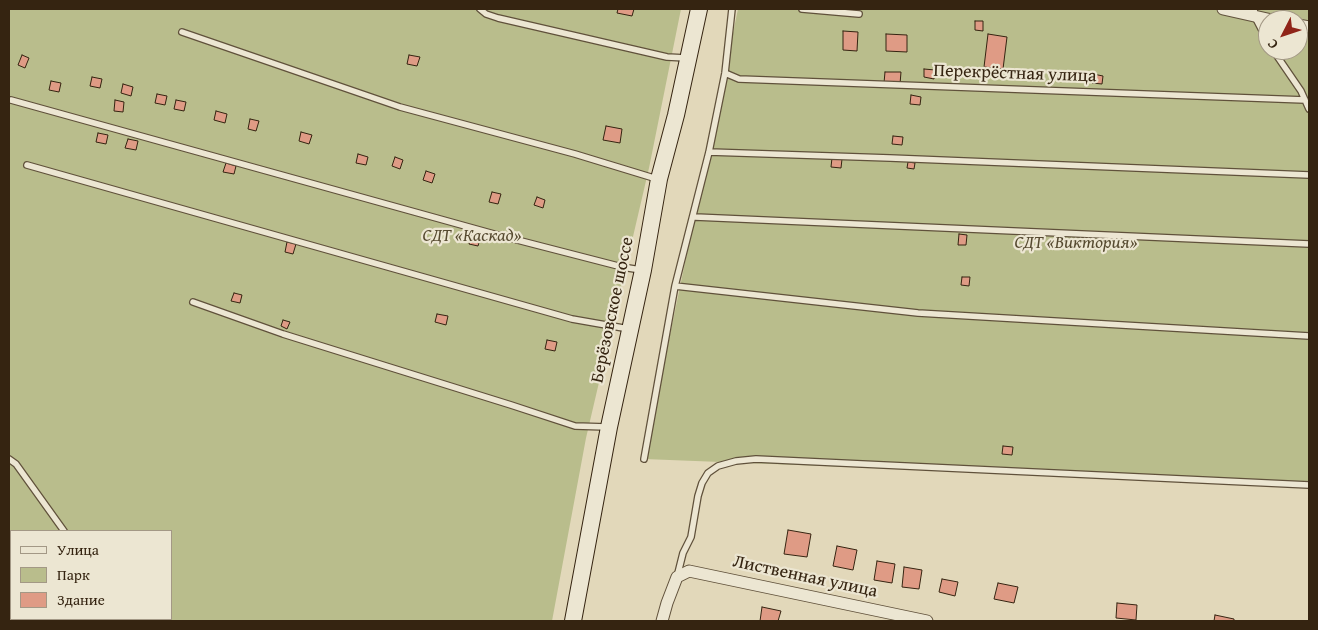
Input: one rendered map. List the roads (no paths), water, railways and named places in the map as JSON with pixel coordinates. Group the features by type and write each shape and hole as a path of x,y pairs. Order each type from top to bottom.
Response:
{"street":[{"name":"Берёзовское шоссе","path":"573,621 609,427 643,270 659,179 699,9"},
{"path":"1223,9 1255,13"},
{"name":"Лиственная улица","path":"677,577 689,571 704,573 927,621"},
{"path":"662,621 677,577"}],"lane":[{"path":"480,9 486,14 498,18 666,57 688,58"},
{"path":"644,458 674,286 709,152 725,73 732,9"},
{"path":"802,9 859,14"},
{"path":"182,32 400,107 659,179"},
{"path":"1280,60 1301,91 1309,109"},
{"name":"Перекрёстная улица","path":"725,73 739,79 1305,100"},
{"path":"11,100 494,234 622,267 643,270"},
{"path":"709,152 1309,175"},
{"path":"27,165 572,319 629,329"},
{"path":"695,217 1309,244"},
{"path":"674,286 918,313 1309,336"},
{"path":"193,302 283,334 575,426 609,427"},
{"path":"9,459 16,464 63,530"},
{"path":"677,577 682,552 691,537 702,483 708,473 718,466 736,461 756,459 1309,485"}],"park label":[{"name":"СДТ «Каскад»","path":"472,236"},
{"name":"СДТ «Виктория»","path":"1076,243"}]}
